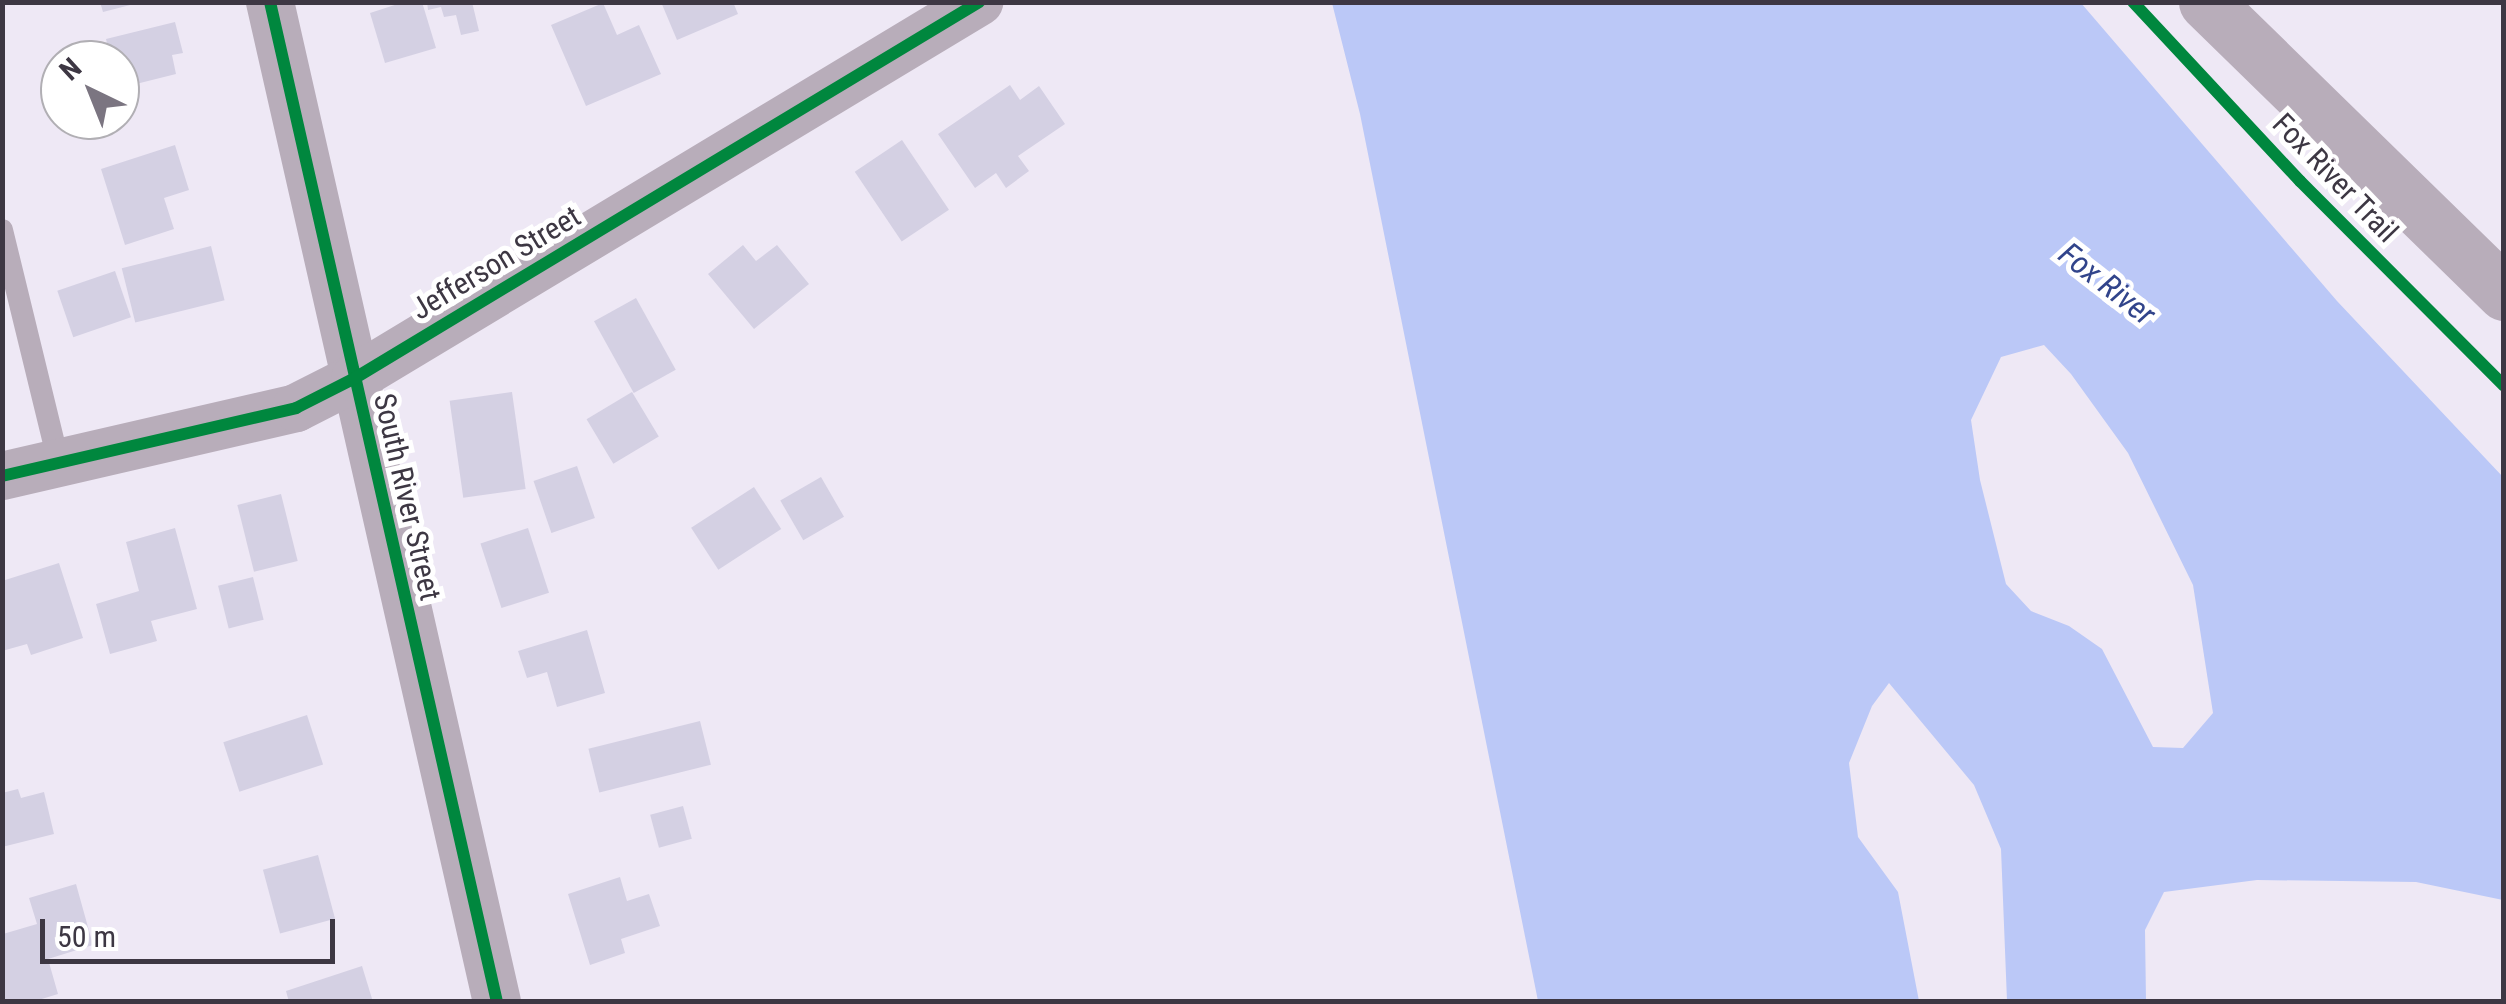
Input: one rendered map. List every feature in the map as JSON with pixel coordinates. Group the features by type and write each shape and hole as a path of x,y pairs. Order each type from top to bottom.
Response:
{"street":[{"name":"South River Street","path":"270,2 497,1002"},
{"name":"Jefferson Street","path":"2,476 296,408 354,378 979,2"},
{"path":"2206,2 2504,294"}],"lane":[{"path":"2,230 59,463"}],"water":[{"name":"Fox River","path":"1332,3 2081,3 2337,301 2503,477 2503,900 2416,882 2257,880 2164,892 2145,930 2146,1001 2007,1001 2001,849 1974,785 1889,683 1872,706 1849,763 1858,837 1898,892 1919,1001 1538,1001 1360,114","holes":["2044,345 2071,374 2128,453 2193,585 2213,713 2183,748 2153,747 2102,649 2069,626 2031,611 2006,584 1980,480 1971,420 2001,357"]}],"building":[{"path":"100,2 134,2 134,4 103,12"},
{"path":"404,2 422,2 436,48 385,63 370,13"},
{"path":"427,2 472,2 479,31 461,35 456,15 444,17 441,7 428,10"},
{"path":"661,2 733,2 738,14 677,40"},
{"path":"603,3 617,35 639,25 661,74 586,106 551,25"},
{"path":"175,22 183,53 172,55 176,74 140,83 140,40 106,39"},
{"path":"1010,85 1020,100 1039,86 1065,124 1018,156 1029,171 1006,188 996,173 975,188 938,134"},
{"path":"902,140 949,210 902,242 855,172"},
{"path":"175,145 189,190 164,198 174,229 125,245 101,169"},
{"path":"743,245 756,261 777,245 809,284 754,329 708,274"},
{"path":"211,246 225,300 135,323 122,268"},
{"path":"115,271 131,317 73,337 57,291"},
{"path":"636,298 676,370 634,393 594,321"},
{"path":"512,392 526,489 463,498 450,401"},
{"path":"632,392 659,437 613,464 587,419"},
{"path":"577,466 595,518 551,533 534,481"},
{"path":"821,477 844,517 803,540 780,501"},
{"path":"754,487 781,529 718,570 691,528"},
{"path":"281,494 298,561 254,572 237,505"},
{"path":"175,528 197,609 151,621 157,641 110,654 96,604 139,591 126,542"},
{"path":"528,528 549,593 501,608 480,543"},
{"path":"59,563 83,638 31,655 27,644 2,651 2,581"},
{"path":"253,577 264,620 229,628 218,586"},
{"path":"587,630 605,693 557,707 547,672 527,678 518,651"},
{"path":"307,715 323,764 239,792 223,742"},
{"path":"700,721 711,765 599,792 588,749"},
{"path":"18,789 21,798 44,792 54,834 2,847 2,793"},
{"path":"683,806 692,839 659,848 650,815"},
{"path":"318,855 335,919 280,934 263,870"},
{"path":"620,877 627,901 649,894 660,926 621,939 625,953 590,965 568,894"},
{"path":"76,884 93,945 48,959 58,994 32,1002 3,1002 3,934 37,924 29,898"},
{"path":"362,966 373,1002 289,1002 286,991"}],"cycle path":[{"path":"270,2 497,1002"},
{"path":"2,476 296,408 355,378 979,2"},
{"name":"Fox River Trail","path":"2133,2 2300,181 2504,386"}]}
